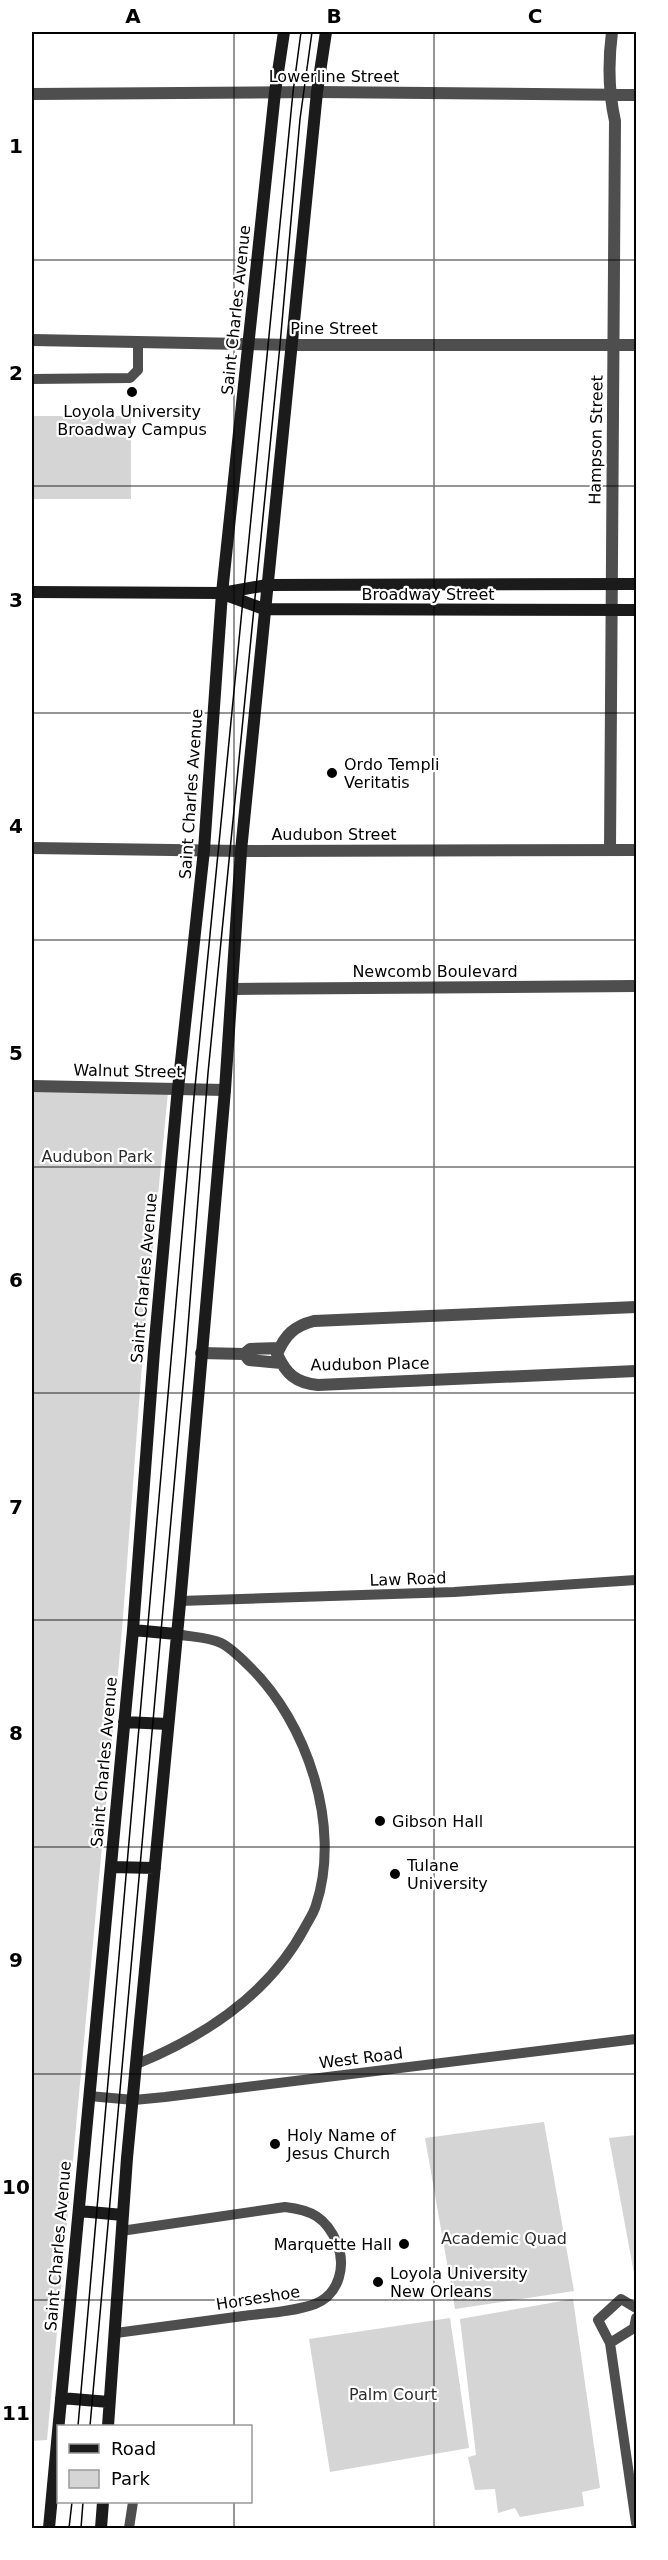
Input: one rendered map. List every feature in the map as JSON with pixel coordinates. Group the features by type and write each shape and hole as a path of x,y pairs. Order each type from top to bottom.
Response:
{"main road":[{"name":"Saint Charles Avenue","path":"59,2425 133,1630 154,1351 178,1088 204,850 222,593 275,92 284,32"},
{"path":"111,2425 110,2402 121,2232 225,1090 241,851 317,92 326,32"},
{"name":"Broadway Street","path":"32,592 222,593 267,585 636,584"},
{"name":"Broadway Street","path":"222,593 264,609 636,610"},
{"path":"133,1630 176,1634"},
{"path":"124,1722 168,1724"},
{"path":"111,1867 155,1868"},
{"path":"78,2211 123,2215"},
{"path":"61,2398 110,2402"},
{"name":"Saint Charles Avenue","path":"49,2529 57,2442"},
{"path":"101,2529 103,2503"}],"street":[{"name":"Hampson Street","path":"610,849 615,121 609,94 608,65 612,32"},
{"name":"Lowerline Street","path":"32,94 317,92 636,95"},
{"name":"Pine Street","path":"32,340 293,345 636,345"},
{"name":"Audubon Street","path":"32,848 241,851 636,850"},
{"name":"Newcomb Boulevard","path":"233,989 636,986"},
{"name":"Walnut Street","path":"32,1086 225,1090"},
{"path":"244,1354 249,1360 281,1363 277,1354 292,1329 314,1320 636,1307"},
{"path":"201,1353 244,1354 250,1348 280,1348"},
{"name":"Audubon Place","path":"281,1363 293,1378 306,1384 318,1385 636,1371"}],"lane":[{"path":"32,379 130,378 138,370 138,342"},
{"name":"Law Road","path":"180,1601 454,1592 636,1581"},
{"path":"137,2064 209,2029 242,2004 270,1976 295,1945 316,1905 323,1869 323,1826 316,1784 302,1744 277,1697 241,1658 220,1642 176,1634"},
{"name":"West Road","path":"89,2096 134,2100 636,2039"},
{"name":"Horseshoe","path":"116,2333 272,2313 316,2303 333,2291 339,2279 343,2257 334,2235 321,2219 306,2209 285,2207 121,2232"},
{"path":"636,2308 621,2299 597,2320 610,2343 636,2523"},
{"path":"610,2343 634,2328 636,2318"},
{"path":"129,2529 133,2503"}],"green space":[{"path":"32,416 131,416 131,499 32,499"},
{"name":"Audubon Park","path":"32,1089 168,1092 143,1351 122,1630 47,2440 32,2441"},
{"name":"Academic Quad","path":"544,2122 574,2291 455,2309 425,2138"},
{"path":"636,2135 636,2284 609,2138"},
{"path":"573,2299 600,2488 582,2492 584,2506 520,2517 515,2508 498,2513 495,2489 475,2490 468,2457 476,2455 460,2319"},
{"name":"Palm Court","path":"450,2318 469,2448 330,2472 309,2339"}],"tram line":[{"path":"78,2425 194,1097 293,92 301,32"},
{"path":"90,2425 186,1352 208,1073 300,119 312,32"},
{"path":"69,2528 72,2503"},
{"path":"81,2528 83,2503"}],"place":[{"name":"Loyola University Broadway Campus","path":"132,392"},
{"name":"Ordo Templi Veritatis","path":"332,773"},
{"name":"Gibson Hall","path":"380,1821"},
{"name":"Tulane University","path":"395,1874"},
{"name":"Holy Name of Jesus Church","path":"275,2144"},
{"name":"Marquette Hall","path":"404,2244"},
{"name":"Loyola University New Orleans","path":"378,2282"}]}
